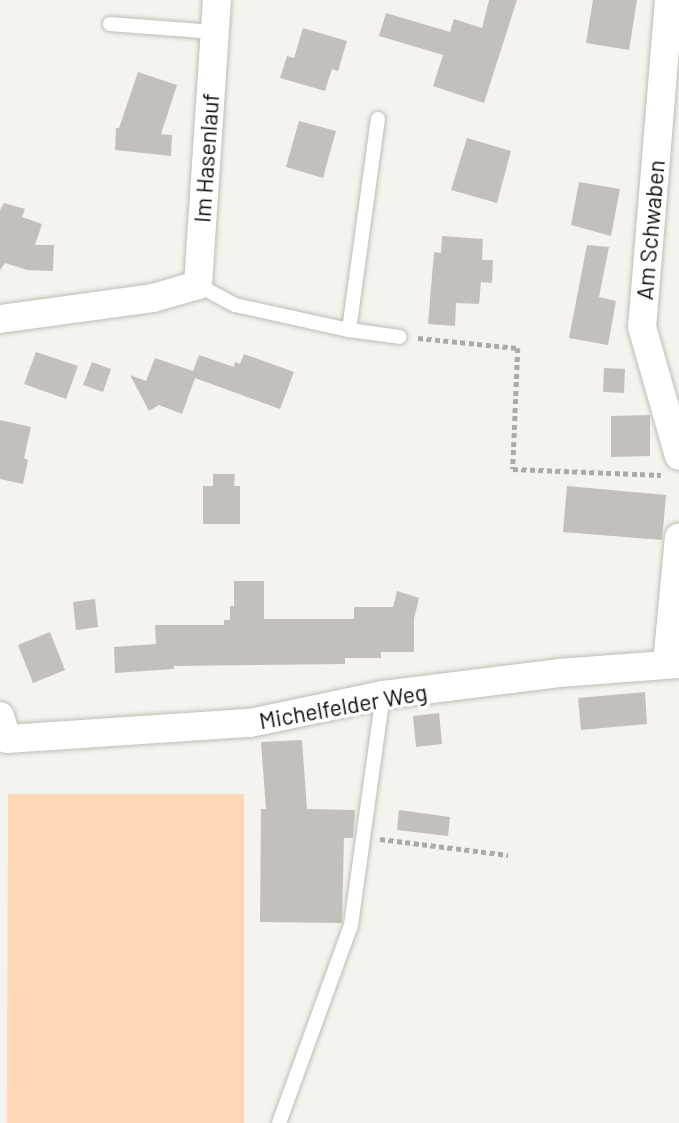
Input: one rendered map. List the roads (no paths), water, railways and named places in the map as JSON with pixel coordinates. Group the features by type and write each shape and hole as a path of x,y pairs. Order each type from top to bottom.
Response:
{"street":[{"name":"Im Hasenlauf","path":"198,285 217,0"},
{"name":"Am Schwaben","path":"669,0 642,327 672,466"},
{"path":"0,319 153,298 198,285"},
{"path":"673,664 679,538"},
{"name":"Michelfelder Weg","path":"3,727 250,723 383,695 559,673 673,664"}],"lane":[{"path":"110,24 214,32"},
{"path":"349,330 378,119"},
{"path":"198,285 236,305 349,330 400,337"},
{"path":"279,1123 351,925 383,695"}]}
